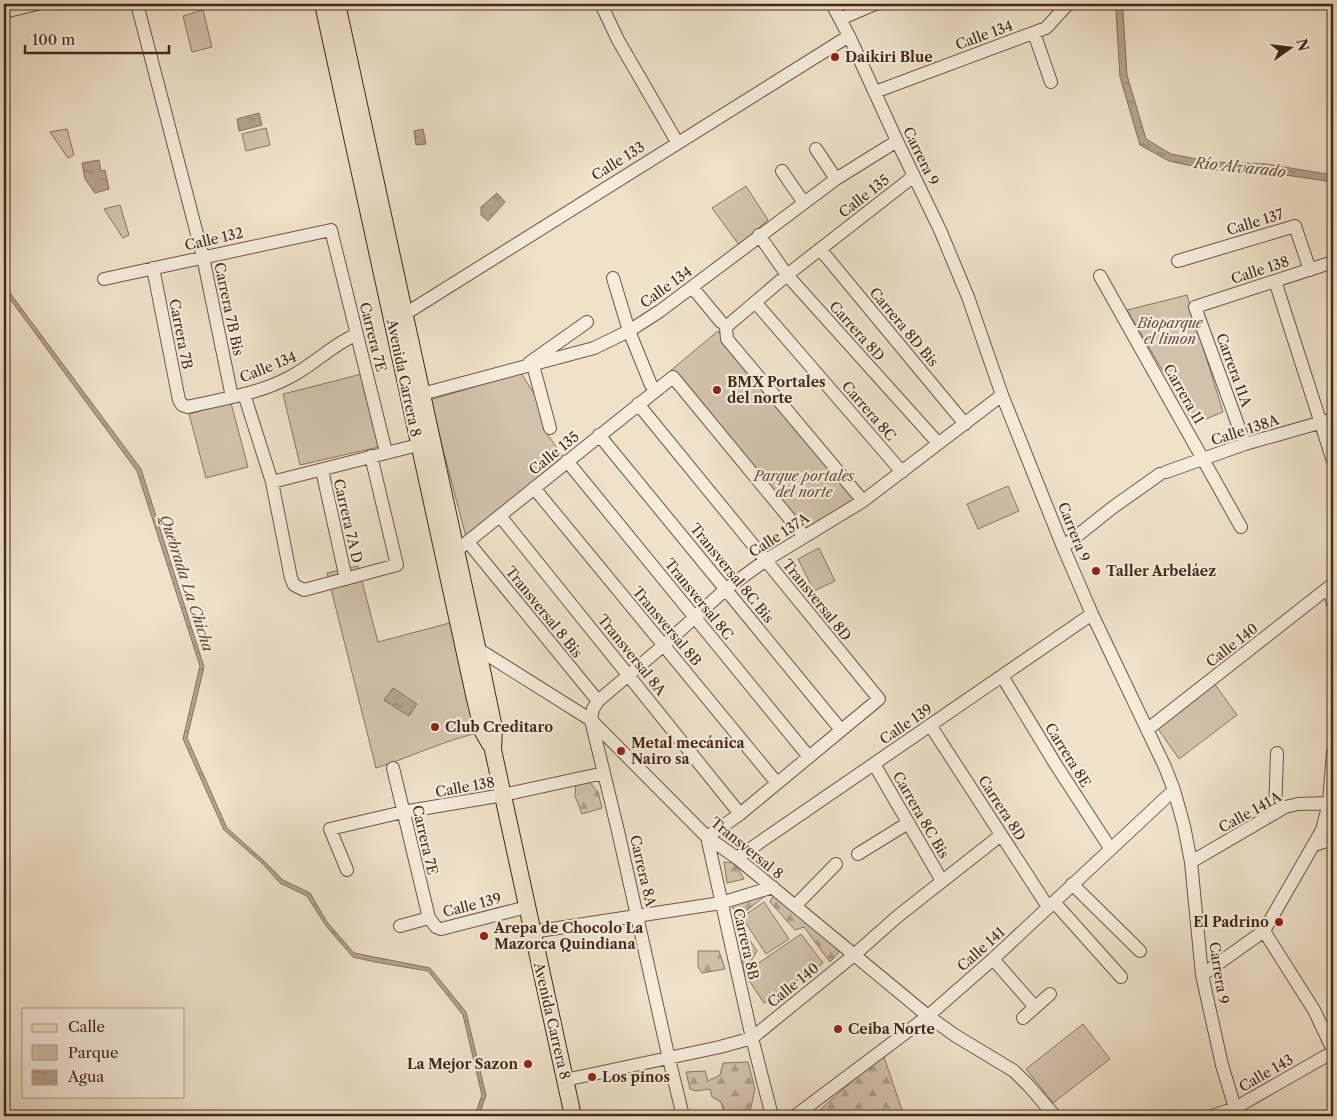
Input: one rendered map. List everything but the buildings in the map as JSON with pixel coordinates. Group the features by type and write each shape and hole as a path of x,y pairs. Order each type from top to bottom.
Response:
{"main road":[{"name":"Avenida Carrera 8","path":"323,4 475,699 483,732 493,750"},
{"name":"Avenida Carrera 8","path":"337,4 422,394 462,546 478,649 494,728 493,750 573,1116"}],"street":[{"path":"4,12 36,4"},
{"name":"Carrera 7B Bis","path":"137,4 238,396 272,482 291,578 294,585 304,590 346,579"},
{"path":"601,4 618,40 677,142"},
{"name":"Carrera 9","path":"832,4 849,36 940,230 968,297 1002,395 1063,547 1092,614 1148,729 1174,790 1191,862 1202,975 1222,1065 1237,1114"},
{"path":"840,19 875,4"},
{"name":"Calle 134","path":"875,92 1046,28 1068,4"},
{"path":"1034,33 1050,82"},
{"name":"Calle 133","path":"404,314 849,36"},
{"name":"Calle 134","path":"422,394 594,348 629,331 660,311 836,179 897,141"},
{"path":"816,149 836,179"},
{"path":"782,171 804,203"},
{"name":"Calle 135","path":"863,501 727,339 726,327 787,275 914,176"},
{"name":"Calle 137","path":"1178,261 1295,226 1310,270"},
{"name":"Calle 132","path":"104,279 331,230"},
{"name":"Carrera 7E","path":"331,230 386,452"},
{"name":"Carrera 8D","path":"759,235 787,275 938,443"},
{"name":"Carrera 8D Bis","path":"820,249 965,424"},
{"name":"Calle 138","path":"1196,307 1333,262"},
{"name":"Carrera 7B","path":"153,268 179,400 182,405"},
{"name":"Carrera 11","path":"1100,276 1204,458 1241,527"},
{"path":"612,278 629,331 651,385"},
{"path":"1276,281 1327,421 1333,461"},
{"path":"692,287 722,322"},
{"name":"Carrera 8C","path":"755,302 902,472"},
{"name":"Carrera 11A","path":"1196,307 1245,444"},
{"path":"550,428 528,366 587,322"},
{"name":"Calle 134","path":"182,405 188,407 238,396 286,379 310,366 328,350 357,334"},
{"name":"Calle 135","path":"462,546 673,377 804,536"},
{"name":"Calle 137A","path":"598,701 630,675 726,589 766,560 863,501 1002,395"},
{"name":"Transversal 8D","path":"638,404 879,699 841,730"},
{"name":"Calle 138A","path":"1063,547 1112,508 1163,473 1245,444 1327,421"},
{"name":"Transversal 8C Bis","path":"599,435 841,730"},
{"path":"272,482 418,445"},
{"path":"346,579 397,565 371,456"},
{"name":"Transversal 8C","path":"567,461 809,756"},
{"name":"Carrera 7A D","path":"322,470 346,579"},
{"name":"Transversal 8B","path":"534,488 777,783"},
{"name":"Transversal 8A","path":"500,516 630,675 740,814"},
{"name":"Transversal 8 Bis","path":"462,546 598,701"},
{"path":"1331,586 1333,604"},
{"name":"Calle 140","path":"1148,729 1331,586"},
{"name":"Calle 139","path":"737,858 1092,614"},
{"name":"Transversal 8","path":"478,649 591,720 707,837 773,887 928,1016 956,1036 1014,1071 1055,1116"},
{"name":"Carrera 8E","path":"1002,676 1056,765 1110,848"},
{"path":"591,720 593,709 598,701"},
{"name":"Carrera 8A","path":"591,720 638,916 668,1059 683,1116"},
{"name":"Carrera 8D","path":"930,725 1001,835 1051,904 1121,977"},
{"path":"707,837 740,814 841,730"},
{"path":"1202,975 1264,931 1322,830 1328,803 1333,751"},
{"path":"1275,813 1277,753"},
{"name":"Carrera 8C Bis","path":"874,764 942,882"},
{"name":"Carrera 7E","path":"393,768 429,918"},
{"name":"Calle 138","path":"347,870 330,829 403,812 503,795 604,773"},
{"name":"Calle 141","path":"795,1116 928,1016 994,959 1110,848 1174,790"},
{"name":"Calle 141A","path":"1191,862 1285,807 1298,804 1328,803"},
{"path":"858,854 908,823"},
{"name":"Calle 140","path":"565,1080 668,1059 752,1038 854,955 898,916 1001,835"},
{"name":"Carrera 8B","path":"707,837 752,1038 772,1116"},
{"path":"1314,845 1333,839"},
{"path":"795,906 836,864"},
{"path":"1072,884 1140,951"},
{"path":"532,932 721,903 773,887"},
{"name":"Calle 139","path":"400,926 429,918 436,927 441,929 527,907"},
{"path":"1264,931 1314,1010 1333,1051"},
{"path":"994,959 1035,1007"},
{"path":"1024,1018 1050,994"},
{"name":"Calle 143","path":"1212,1116 1237,1114 1333,1051"}],"green space":[{"path":"203,10 212,47 192,52 183,16"},
{"path":"266,128 270,145 246,151 242,134"},
{"path":"67,129 74,155 68,158 50,132"},
{"path":"746,186 768,220 739,245 712,208"},
{"path":"120,205 129,235 123,238 104,209"},
{"name":"Bioparque el limon","path":"1187,295 1223,412 1194,424 1127,310"},
{"name":"Parque portales del norte","path":"718,331 860,502 820,525 800,528 670,371"},
{"path":"366,373 383,446 300,465 283,394"},
{"path":"521,373 545,411 543,428 564,458 466,537 430,400"},
{"path":"231,403 248,467 206,478 189,414"},
{"path":"1008,486 1019,511 978,529 967,504"},
{"path":"819,548 835,581 814,591 798,559"},
{"path":"358,566 378,642 457,621 482,732 455,739 376,768 327,573"},
{"path":"1214,683 1237,715 1179,759 1156,726"},
{"path":"586,778 598,792 602,808 582,814 575,796 576,781"},
{"path":"724,862 735,863 744,879 727,883"},
{"path":"770,892 736,919 732,904"},
{"path":"773,896 831,942 839,952 830,962 804,927 795,930 770,902"},
{"path":"764,902 789,939 766,954 742,917"},
{"path":"739,924 757,951 744,973"},
{"path":"801,934 823,963 764,1003 744,973"},
{"path":"698,951 719,951 725,969 702,973 698,967"},
{"path":"1083,1024 1110,1059 1053,1103 1026,1069"},
{"path":"883,1054 904,1116 813,1116"},
{"path":"748,1062 755,1089 750,1111 725,1116 721,1102 712,1097 710,1089 696,1091 690,1089 686,1072 705,1071 708,1081 720,1075 723,1063"}],"water":[{"name":"Río Alvarado","path":"1117,4 1124,4 1127,75 1146,139 1171,154 1212,162 1266,164 1333,175 1333,182 1265,172 1211,170 1169,161 1140,145 1120,77"},
{"path":"259,113 262,125 239,131 237,119"},
{"path":"423,129 426,144 416,145 414,131"},
{"path":"99,160 101,171 105,170 109,189 95,193 85,179 82,163"},
{"path":"497,193 505,202 488,221 481,215 481,207"},
{"path":"4,285 141,469 204,667 187,738 227,828 283,880 310,893 327,922 354,953 430,968 466,1012 486,1095 479,1116 475,1115 482,1095 463,1015 428,971 353,957 326,926 307,896 280,883 263,864 224,830 183,739 200,666 137,471 4,291"},
{"path":"393,688 417,704 409,716 384,700"}],"place":[{"name":"Daikiri Blue","path":"835,57"},
{"name":"BMX Portales del norte","path":"717,390"},
{"name":"Taller Arbeláez","path":"1096,571"},
{"name":"Club Creditaro","path":"435,727"},
{"name":"Metal mecánica Nairo sa","path":"621,751"},
{"name":"El Padrino","path":"1279,922"},
{"name":"Arepa de Chocolo La Mazorca Quindiana","path":"484,936"},
{"name":"Ceiba Norte","path":"838,1029"},
{"name":"La Mejor Sazon","path":"528,1064"},
{"name":"Los pinos","path":"592,1077"}],"water label":[{"name":"Quebrada La Chicha","path":"187,583"}]}
